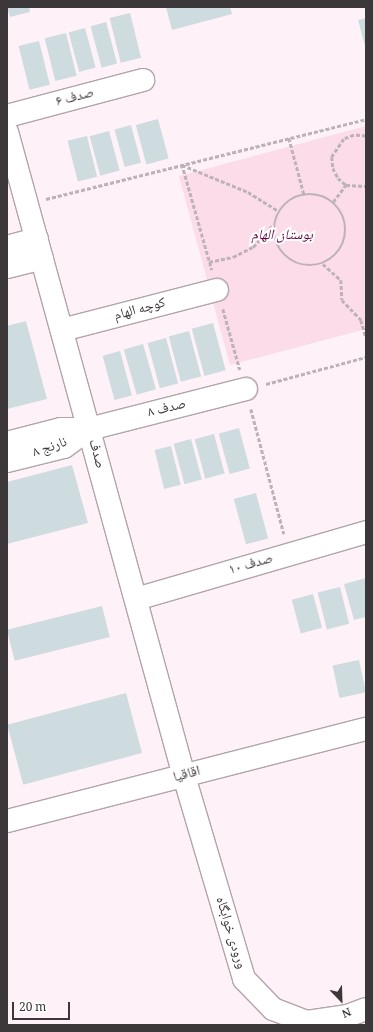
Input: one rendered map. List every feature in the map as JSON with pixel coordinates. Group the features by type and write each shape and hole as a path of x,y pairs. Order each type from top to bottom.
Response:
{"street":[{"name":"صدف ۶","path":"7,116 143,80"},
{"name":"صدف","path":"7,132 184,776"},
{"path":"7,247 39,248"},
{"path":"7,267 39,248"},
{"name":"کوچه الهام","path":"62,330 217,290"},
{"name":"صدف ۸","path":"89,429 246,389"},
{"path":"7,443 60,429 89,429"},
{"name":"نارنج ۸","path":"7,461 64,447 89,429"},
{"name":"صدف ۱۰","path":"136,599 366,532"},
{"name":"اقاقیا","path":"7,822 366,729"},
{"name":"ورودی خوابگاه","path":"184,776 244,979 273,1009 307,1022 348,1016 366,1009"}],"path":[{"path":"27,204 366,119"},
{"path":"366,136 354,135 344,139 336,147 333,168 346,185 366,186"},
{"path":"289,138 304,194"},
{"path":"182,164 248,192 279,211"},
{"path":"182,164 246,389 289,554"},
{"path":"333,202 346,185"},
{"path":"304,194 319,195 333,202 342,213 347,228 344,243 336,256 323,264 309,267 294,263 282,254 275,240 274,225 279,211 290,200 304,194"},
{"path":"210,262 233,257 253,247 274,225"},
{"path":"323,264 341,280 342,300 362,320 366,337"},
{"path":"246,389 366,357"}],"green space":[{"name":"بوستان الهام","path":"366,126 366,329 230,365 179,176"}],"building":[{"path":"7,7 29,7 30,12 10,17"},
{"path":"166,7 230,7 232,14 172,30"},
{"path":"130,13 141,58 121,63 110,18"},
{"path":"366,18 366,50 358,20"},
{"path":"106,22 117,64 102,68 91,26"},
{"path":"85,28 96,68 79,72 69,32"},
{"path":"66,33 77,76 55,81 45,38"},
{"path":"39,41 50,85 30,90 19,46"},
{"path":"158,119 169,159 146,165 136,125"},
{"path":"131,125 141,163 125,167 115,129"},
{"path":"109,131 120,171 100,176 90,136"},
{"path":"87,136 97,177 78,182 68,141"},
{"path":"26,321 47,399 7,409 7,326"},
{"path":"213,323 226,370 204,376 192,329"},
{"path":"189,331 201,376 181,382 169,336"},
{"path":"166,338 178,383 160,388 148,343"},
{"path":"143,344 156,389 137,395 124,350"},
{"path":"120,351 132,395 115,400 103,356"},
{"path":"239,428 250,469 230,474 219,433"},
{"path":"214,434 225,474 205,479 195,439"},
{"path":"191,439 202,480 184,484 174,444"},
{"path":"171,446 181,485 164,489 155,450"},
{"path":"72,465 88,523 7,544 7,482"},
{"path":"256,493 268,538 246,544 234,499"},
{"path":"366,578 366,617 354,620 344,584"},
{"path":"340,587 349,624 327,629 318,593"},
{"path":"313,594 322,628 301,634 292,600"},
{"path":"102,606 110,637 15,661 7,630"},
{"path":"359,660 366,692 339,698 333,666"},
{"path":"126,693 142,753 23,785 7,725"}]}
